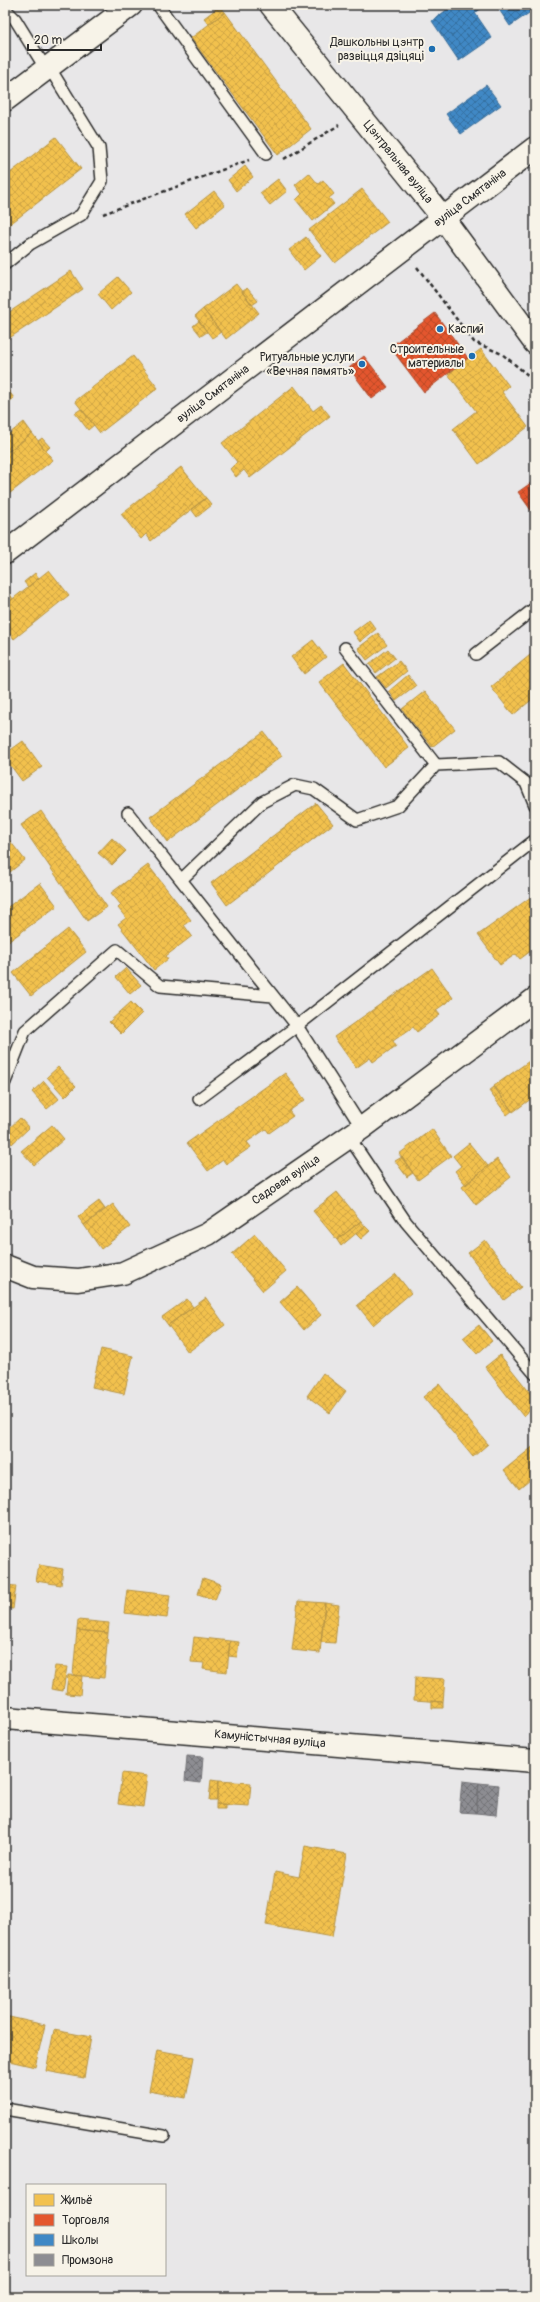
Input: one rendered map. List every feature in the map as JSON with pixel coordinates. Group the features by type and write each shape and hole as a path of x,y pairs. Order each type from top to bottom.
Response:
{"street":[{"path":"5,100 131,5"},
{"name":"Цэнтральная вуліца","path":"271,5 443,218 535,343"},
{"name":"вуліца Смятаніна","path":"5,553 535,148"},
{"name":"Садовая вуліца","path":"5,1266 33,1277 78,1280 123,1273 208,1234 356,1132 535,999"},
{"name":"Камуністычная вуліца","path":"5,1718 535,1761"}],"lane":[{"path":"158,5 266,154"},
{"path":"5,9 15,19 99,148 102,181 81,215 30,244 5,264"},
{"path":"476,654 535,608"},
{"path":"345,648 436,765"},
{"path":"181,880 262,802 295,785 314,789 357,820 398,806 436,765 500,762 530,783 535,805"},
{"path":"128,813 297,1026 406,1222 535,1374"},
{"path":"199,1098 297,1026 535,840"},
{"path":"5,1082 25,1031 118,950 160,986 273,996"},
{"path":"5,2109 164,2136"}],"path":[{"path":"81,215 101,214 266,154 278,162 312,143 358,112"},
{"path":"403,248 474,342 502,354 535,381"}],"building: Жильё":[{"path":"220,6 225,12 209,24 204,18"},
{"path":"225,12 311,129 278,155 191,38"},
{"path":"56,137 81,169 5,228 5,177"},
{"path":"245,166 253,177 236,191 228,180"},
{"path":"309,173 318,184 323,180 334,194 329,198 334,204 313,221 296,200 302,194 295,185"},
{"path":"278,179 287,191 270,205 260,193"},
{"path":"362,189 388,222 335,263 309,230"},
{"path":"214,191 225,205 196,228 185,214"},
{"path":"306,237 321,256 304,270 289,250"},
{"path":"71,271 83,289 8,339 5,335 5,315"},
{"path":"118,277 131,292 111,310 98,294"},
{"path":"236,284 259,313 226,339 203,309"},
{"path":"247,288 258,301 252,305 242,292"},
{"path":"203,309 221,332 212,338 195,316"},
{"path":"199,321 207,332 201,336 193,326"},
{"path":"481,349 509,386 502,392 528,427 479,464 453,429 476,411 448,374"},
{"path":"133,356 158,388 100,433 75,401"},
{"path":"5,386 14,398 5,405"},
{"path":"294,386 313,411 321,405 330,416 250,478 244,470 236,477 230,469 237,462 222,443"},
{"path":"81,409 94,425 88,430 75,413"},
{"path":"24,422 32,433 9,451 5,447 5,437"},
{"path":"32,433 53,460 5,497 5,454"},
{"path":"42,438 50,447 46,451 38,441"},
{"path":"181,467 206,498 151,541 146,534 141,539 121,514"},
{"path":"206,498 212,505 197,517 191,509"},
{"path":"49,570 69,595 14,639 5,627 5,605"},
{"path":"35,573 39,578 28,587 24,582"},
{"path":"9,593 13,599 5,605 5,596"},
{"path":"369,620 376,629 360,642 353,632"},
{"path":"378,633 387,645 367,660 358,648"},
{"path":"313,640 326,657 304,674 291,657"},
{"path":"388,649 395,658 376,673 369,664"},
{"path":"535,651 535,697 513,715 491,687"},
{"path":"399,661 407,671 386,688 377,677"},
{"path":"344,663 409,748 384,767 319,682"},
{"path":"408,675 416,686 396,701 389,691"},
{"path":"425,691 455,729 432,747 402,709"},
{"path":"264,732 282,756 168,842 150,817"},
{"path":"23,741 42,767 22,781 5,758 5,754"},
{"path":"316,803 333,824 227,905 211,883"},
{"path":"41,811 107,907 87,921 21,825"},
{"path":"6,836 25,860 5,876 5,837"},
{"path":"112,838 126,851 112,865 98,853"},
{"path":"148,865 191,920 184,925 192,936 166,956 168,959 154,970 118,924 126,918 118,908 121,905 111,893"},
{"path":"40,883 57,906 5,944 5,909"},
{"path":"535,894 535,948 520,959 516,954 500,965 478,935"},
{"path":"68,929 86,952 31,996 13,973"},
{"path":"126,968 141,985 130,994 116,977"},
{"path":"432,968 453,998 436,1010 440,1015 417,1032 413,1027 393,1041 396,1046 373,1062 370,1058 356,1068 334,1037"},
{"path":"131,1002 142,1013 121,1034 109,1022"},
{"path":"532,1059 535,1063 535,1096 513,1112 494,1086"},
{"path":"58,1067 76,1086 65,1097 47,1077"},
{"path":"285,1073 305,1100 289,1111 293,1116 269,1133 266,1129 247,1142 251,1147 226,1164 223,1160 208,1171 187,1143"},
{"path":"44,1081 59,1099 47,1109 32,1092"},
{"path":"494,1087 512,1111 507,1115 489,1091"},
{"path":"20,1118 29,1128 12,1144 5,1136 5,1132"},
{"path":"52,1125 64,1139 34,1165 21,1151"},
{"path":"432,1129 451,1156 418,1180 399,1154"},
{"path":"469,1143 488,1166 466,1185 455,1171 461,1166 453,1156"},
{"path":"402,1157 413,1173 407,1177 395,1161"},
{"path":"497,1159 511,1177 476,1205 462,1187"},
{"path":"337,1192 361,1221 337,1240 313,1211"},
{"path":"99,1201 105,1209 84,1225 78,1217"},
{"path":"113,1204 130,1227 101,1249 84,1225"},
{"path":"361,1221 365,1226 341,1246 337,1240"},
{"path":"365,1226 370,1231 361,1239 356,1234"},
{"path":"255,1234 286,1271 263,1291 232,1254"},
{"path":"485,1240 521,1287 504,1300 468,1253"},
{"path":"396,1274 411,1293 373,1325 357,1305"},
{"path":"297,1287 321,1315 304,1330 280,1302"},
{"path":"206,1298 225,1325 188,1352 168,1325"},
{"path":"187,1299 193,1307 168,1325 162,1317"},
{"path":"479,1325 492,1341 477,1354 463,1338"},
{"path":"101,1349 133,1356 124,1394 92,1387"},
{"path":"500,1355 535,1399 535,1407 523,1416 485,1367"},
{"path":"323,1373 346,1391 330,1413 307,1396"},
{"path":"439,1384 488,1444 473,1457 423,1397"},
{"path":"535,1445 535,1476 519,1489 504,1470"},
{"path":"39,1565 63,1569 61,1585 36,1581"},
{"path":"203,1578 221,1584 215,1600 198,1594"},
{"path":"5,1585 16,1586 13,1609 5,1608"},
{"path":"127,1590 170,1595 167,1618 124,1613"},
{"path":"298,1601 325,1603 320,1653 292,1650"},
{"path":"325,1603 339,1605 335,1643 321,1642"},
{"path":"78,1620 109,1623 108,1633 77,1630"},
{"path":"77,1630 108,1633 104,1678 73,1675"},
{"path":"194,1637 230,1641 227,1672 203,1669 204,1663 191,1662"},
{"path":"230,1641 239,1642 237,1657 228,1656"},
{"path":"55,1666 67,1667 63,1691 51,1689"},
{"path":"68,1675 82,1676 80,1695 66,1694"},
{"path":"415,1677 445,1679 443,1702 414,1700"},
{"path":"432,1701 443,1702 443,1708 432,1708"},
{"path":"122,1773 147,1776 143,1807 118,1804"},
{"path":"211,1780 218,1781 217,1800 209,1800"},
{"path":"218,1781 251,1783 249,1806 216,1804"},
{"path":"216,1804 225,1804 225,1809 216,1809"},
{"path":"305,1846 347,1854 332,1937 266,1925 275,1872 299,1877"},
{"path":"5,2016 45,2025 35,2067 5,2060"},
{"path":"54,2030 91,2037 84,2078 46,2071"},
{"path":"157,2050 194,2057 186,2098 149,2091"}],"building: Торговля":[{"path":"435,313 468,358 424,392 390,347"},
{"path":"364,356 388,387 372,399 349,368"},
{"path":"535,480 535,516 518,492"}],"building: Школы":[{"path":"453,5 486,5 475,13 492,38 459,61 432,21"},
{"path":"496,5 535,5 535,9 510,26"},
{"path":"486,85 501,105 461,134 446,114"}],"building: Промзона":[{"path":"187,1756 203,1757 201,1783 185,1781"},
{"path":"462,1781 479,1783 476,1813 459,1812"},
{"path":"479,1783 499,1785 496,1815 476,1813"}],"place":[{"name":"Дашкольны цэнтр развіцця дзіцяці","path":"432,49"},
{"name":"Каспий","path":"440,329"},
{"name":"Строительные материалы","path":"472,356"},
{"name":"Ритуальные услуги «Вечная память»","path":"362,364"}]}
